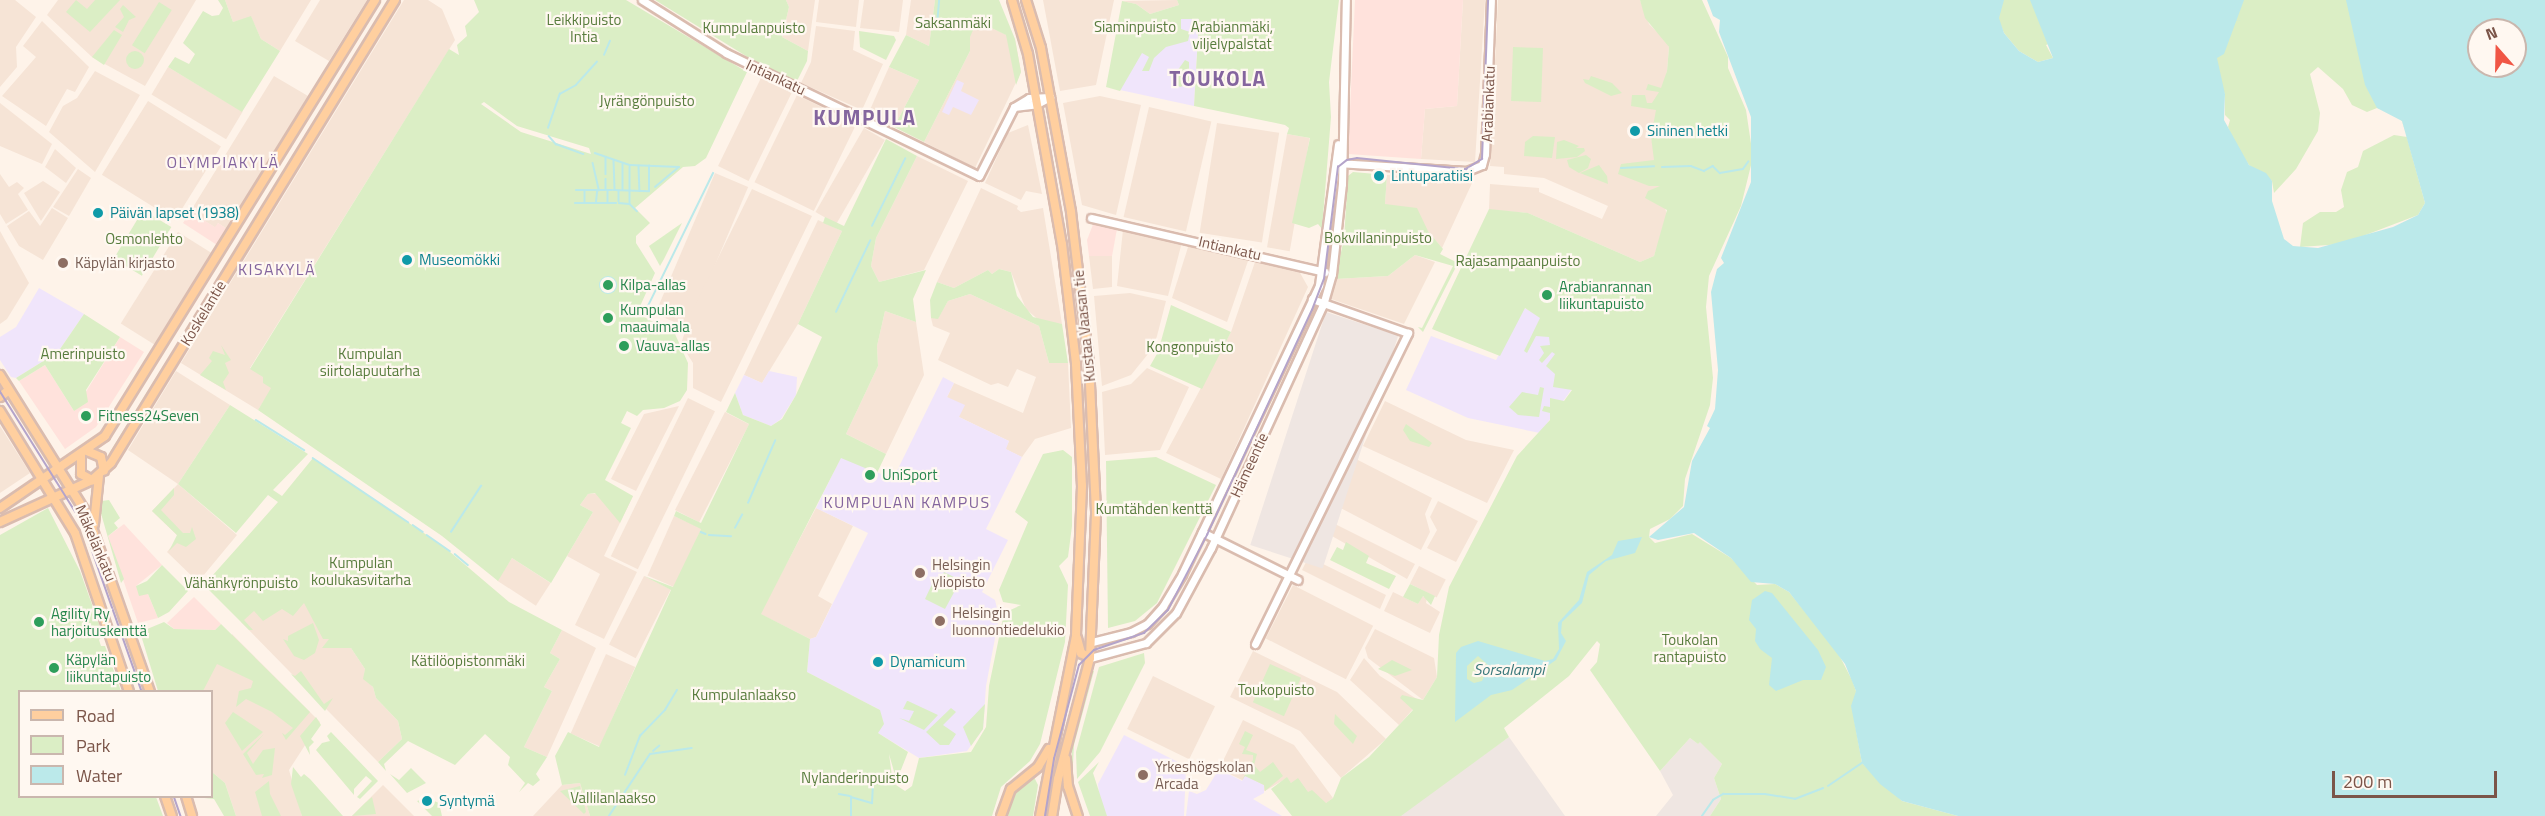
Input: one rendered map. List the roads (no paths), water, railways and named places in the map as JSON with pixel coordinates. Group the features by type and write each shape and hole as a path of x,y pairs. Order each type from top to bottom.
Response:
{"main road":[{"name":"Koskelantie","path":"0,508 84,453 105,436 375,0"},
{"name":"Koskelantie","path":"0,522 101,474 395,0"},
{"name":"Kustaa Vaasan tie","path":"1012,0 1037,100 1055,199 1076,364 1083,515 1076,636"},
{"name":"Kustaa Vaasan tie","path":"1026,0 1050,97 1071,206 1089,363 1096,514 1090,658"},
{"name":"Mäkelänkatu","path":"0,375 72,489 94,530 149,690"},
{"path":"0,397 9,390"},
{"name":"Mäkelänkatu","path":"0,411 43,478 80,547 128,690"},
{"path":"92,480 81,474 84,453 101,457 101,474 94,501 94,530"},
{"path":"1052,816 1065,752 1090,658 1080,648 1076,636"},
{"path":"1040,816 1076,636"},
{"path":"1073,657 1080,648 1092,642"},
{"path":"1001,816 1011,789 1038,767 1053,742"},
{"path":"1065,752 1068,786 1078,816"},
{"path":"166,798 172,816"},
{"path":"187,798 192,816"}],"street":[{"name":"Intiankatu","path":"642,0 726,53 979,176 1014,107 1037,100"},
{"name":"Hämeentie","path":"1090,658 1123,652 1153,638 1176,613 1215,539 1323,305 1332,274 1346,0"},
{"name":"Arabiankatu","path":"1338,163 1467,171 1482,165 1485,154 1491,0"},
{"path":"1037,100 1050,97"},
{"name":"Hämeentie","path":"1092,642 1131,632 1155,616 1202,532 1323,271 1338,163"},
{"name":"Intiankatu","path":"1091,218 1332,274"},
{"path":"1255,644 1408,333 1323,305 1312,299"},
{"path":"1202,532 1298,580"}],"water":[{"path":"1707,0 2004,0 1999,18 2004,33 2019,51 2038,62 2053,58 2030,0 2244,0 2224,54 2217,58 2225,94 2224,120 2249,165 2266,173 2272,181 2272,201 2284,239 2293,246 2318,248 2393,227 2418,215 2425,203 2402,121 2377,108 2365,85 2346,0 2545,0 2545,816 1958,816 1902,801 1880,784 1862,763 1851,706 1856,691 1845,664 1789,592 1775,584 1751,582 1731,558 1694,533 1658,540 1649,537 1684,507 1692,461 1710,428 1707,426 1715,409 1718,370 1711,292 1717,269 1724,263 1721,258 1751,182 1751,117 1719,32 1720,20 1713,16"},
{"name":"Kilpa-allas","path":"608,276 614,279 617,285 614,291 608,294 602,291 599,285 602,279"},
{"name":"Sorsalampi","path":"1642,537 1635,553 1606,561 1589,575 1582,603 1562,622 1561,633 1566,641 1556,660 1512,690 1491,695 1455,722 1456,653 1461,647 1478,641 1545,661 1553,659 1559,649 1558,623 1579,600 1587,572 1612,555 1618,541","holes":["1478,656 1489,666 1482,681 1474,683 1467,679 1467,666"]},
{"path":"1765,591 1772,593 1818,650 1826,667 1821,680 1803,680 1776,691 1769,685 1772,658 1760,649 1755,641 1756,629 1749,620 1752,600"}],"waterway":[{"path":"937,25 939,0"},
{"path":"604,55 610,41"},
{"path":"548,128 560,94 576,85 597,62"},
{"path":"549,136 556,144 583,154"},
{"path":"595,153 630,165 679,167"},
{"path":"606,157 606,174"},
{"path":"872,226 905,159"},
{"path":"614,160 615,190"},
{"path":"1662,167 1691,166 1704,171 1713,166 1720,173 1743,169 1748,162"},
{"path":"593,163 599,190"},
{"path":"623,164 623,189"},
{"path":"639,166 640,191"},
{"path":"614,190 649,191 649,166"},
{"path":"1621,168 1654,166"},
{"path":"630,167 630,204 637,211"},
{"path":"655,187 679,167"},
{"path":"647,308 713,173"},
{"path":"606,179 606,190"},
{"path":"576,190 612,190"},
{"path":"608,190 608,202"},
{"path":"585,191 585,202"},
{"path":"619,191 619,201"},
{"path":"596,202 597,192"},
{"path":"575,203 616,203"},
{"path":"619,203 629,204"},
{"path":"836,312 870,241"},
{"path":"256,420 304,450"},
{"path":"748,503 775,441"},
{"path":"313,458 408,522"},
{"path":"451,532 481,486"},
{"path":"735,528 742,515"},
{"path":"413,525 423,532"},
{"path":"701,532 706,534"},
{"path":"427,535 450,551"},
{"path":"709,535 731,536"},
{"path":"455,554 468,565"},
{"path":"625,775 640,736 665,710 677,690"},
{"path":"653,751 659,746"},
{"path":"609,816 650,754 692,748"},
{"path":"1828,786 1862,763"},
{"path":"851,816 851,797 872,803 873,782"},
{"path":"1702,816 1713,800 1723,794 1765,794 1795,799 1823,788"},
{"path":"839,794 850,796"}],"tram line":[{"path":"1045,816 1054,759 1079,665 1094,650 1144,633 1168,610 1207,535 1312,310 1324,279 1338,167 1347,160 1357,158 1466,169 1482,159 1488,0"},
{"path":"0,391 83,524 141,690"},
{"path":"175,798 181,816"}],"place":[{"name":"Sininen hetki","path":"1635,131"},
{"name":"Lintuparatiisi","path":"1379,176"},
{"name":"Päivän lapset (1938)","path":"98,213"},
{"name":"Museomökki","path":"407,260"},
{"name":"Käpylän kirjasto","path":"63,263"},
{"name":"Kilpa-allas","path":"608,285"},
{"name":"Arabianrannan liikuntapuisto","path":"1547,295"},
{"name":"Kumpulan maauimala","path":"608,318"},
{"name":"Vauva-allas","path":"624,346"},
{"name":"Fitness24Seven","path":"86,416"},
{"name":"UniSport","path":"870,475"},
{"name":"Helsingin yliopisto","path":"920,573"},
{"name":"Helsingin luonnontiedelukio","path":"940,621"},
{"name":"Agility Ry harjoituskenttä","path":"39,622"},
{"name":"Dynamicum","path":"878,662"},
{"name":"Käpylän liikuntapuisto","path":"54,668"},
{"name":"Yrkeshögskolan Arcada","path":"1143,775"},
{"name":"Syntymä","path":"427,801"}],"district":[{"name":"TOUKOLA","path":"1218,78"},
{"name":"KUMPULA","path":"865,117"},
{"name":"OLYMPIAKYLÄ","path":"223,162"},
{"name":"KISAKYLÄ","path":"277,269"},
{"name":"KUMPULAN KAMPUS","path":"907,502"}],"park label":[{"name":"Saksanmäki","path":"953,23"},
{"name":"Siaminpuisto","path":"1135,27"},
{"name":"Leikkipuisto Intia","path":"584,28"},
{"name":"Kumpulanpuisto","path":"754,28"},
{"name":"Arabianmäki, viljelypalstat","path":"1232,34"},
{"name":"Jyrängönpuisto","path":"647,101"},
{"name":"Bokvillaninpuisto","path":"1378,238"},
{"name":"Osmonlehto","path":"144,239"},
{"name":"Rajasampaanpuisto","path":"1518,261"},
{"name":"Kongonpuisto","path":"1190,347"},
{"name":"Amerinpuisto","path":"83,354"},
{"name":"Kumpulan siirtolapuutarha","path":"370,362"},
{"name":"Kumtähden kenttä","path":"1154,509"},
{"name":"Kumpulan koulukasvitarha","path":"361,570"},
{"name":"Vähänkyrönpuisto","path":"241,583"},
{"name":"Toukolan rantapuisto","path":"1690,648"},
{"name":"Kätilöopistonmäki","path":"468,661"},
{"name":"Toukopuisto","path":"1276,690"},
{"name":"Kumpulanlaakso","path":"744,695"},
{"name":"Nylanderinpuisto","path":"855,778"},
{"name":"Vallilanlaakso","path":"613,798"}]}
